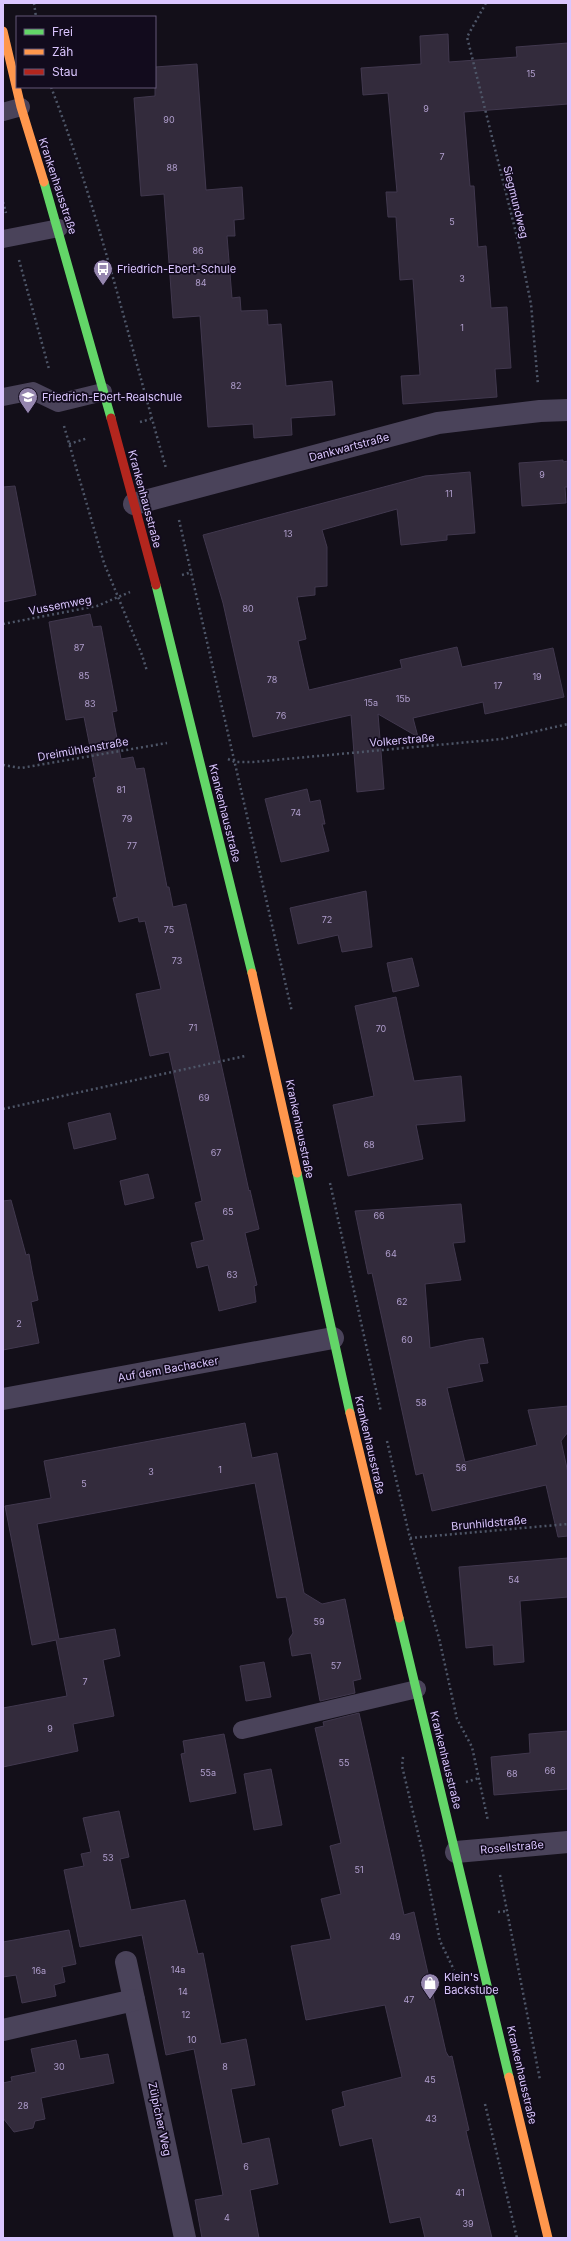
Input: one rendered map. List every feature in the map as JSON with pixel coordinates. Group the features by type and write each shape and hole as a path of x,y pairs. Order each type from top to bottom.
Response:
{"street":[{"name":"Krankenhausstraße","path":"3,31 16,86"},
{"name":"Krankenhausstraße","path":"16,88 21,107 59,228 102,392 134,504 270,1048 334,1338 416,1689 548,2238"},
{"name":"Dankwartstraße","path":"134,504 438,423 540,411 568,410"},
{"name":"Auf dem Bachacker","path":"3,1399 334,1338"},
{"name":"Rosellstraße","path":"456,1852 568,1842"},
{"name":"Zülpicher Weg","path":"126,1962 185,2238"},
{"path":"3,2030 134,2000"}],"lane":[{"path":"3,112 21,107"},
{"path":"8,239 59,228"},
{"path":"3,397 34,391 58,403 102,392"},
{"path":"242,1730 416,1689"}],"path":[{"path":"34,3 36,16"},
{"name":"Siegmundweg","path":"486,3 467,37 519,244 531,304 540,411"},
{"path":"51,88 67,130 110,266 173,494 293,1017"},
{"path":"3,202 8,239 58,403 104,563 142,655 148,677"},
{"name":"Vussemweg","path":"3,624 97,606 118,596"},
{"name":"Volkerstraße","path":"235,762 502,739 568,724"},
{"name":"Dreimühlenstraße","path":"3,765 21,768 165,742 167,750"},
{"path":"243,1048 247,1064"},
{"path":"3,1109 245,1056"},
{"path":"329,1181 381,1414"},
{"path":"386,1437 410,1538 440,1638 457,1719 472,1747 541,2081"},
{"name":"Brunhildstraße","path":"410,1538 568,1524"},
{"path":"403,1752 402,1766 423,1854 440,1941 455,1977"},
{"path":"484,2100 517,2238"}],"building":[{"path":"448,34 449,62 517,57 516,47 568,43 568,104 464,112 470,186 474,186 478,247 486,246 491,308 507,307 511,368 495,369 497,397 403,404 401,376 420,375 413,279 400,280 396,217 388,217 386,192 397,192 388,93 363,95 361,68 421,64 420,36"},
{"path":"197,64 206,190 242,187 244,219 234,220 235,236 227,236 232,298 240,297 241,311 267,310 268,325 281,324 286,386 332,381 335,415 291,418 292,435 254,438 253,424 208,427 200,316 173,318 164,194 141,196 134,98 155,96 156,67"},
{"path":"563,460 563,462 568,461 568,487 565,487 566,503 522,506 519,463"},
{"path":"470,472 475,533 447,535 447,540 401,545 397,509 322,530 327,547 327,586 315,587 315,595 297,597 306,639 298,641 309,690 402,668 400,660 457,647 462,667 553,648 564,697 485,714 483,702 413,718 418,737 378,714 384,789 357,792 351,715 253,737 223,603 203,535 425,476"},
{"path":"15,486 36,595 3,602 3,487"},
{"path":"90,614 93,627 101,626 117,711 112,712 121,759 133,757 136,769 144,768 167,887 169,887 173,907 186,904 249,1191 250,1190 259,1229 245,1233 257,1285 254,1286 256,1302 219,1311 208,1265 197,1268 191,1243 204,1240 195,1203 202,1201 169,1052 150,1056 136,994 161,989 145,921 139,922 138,917 119,922 113,898 117,897 93,778 96,777 84,717 66,720 49,622"},
{"path":"307,789 310,802 320,800 325,824 322,824 329,851 281,862 265,799"},
{"path":"366,891 372,947 342,952 338,935 298,944 290,908"},
{"path":"412,958 419,986 393,992 387,963"},
{"path":"396,997 414,1081 461,1076 465,1121 416,1125 423,1159 348,1176 333,1105 374,1096 355,1006"},
{"path":"110,1113 116,1139 74,1149 68,1123"},
{"path":"148,1174 154,1198 125,1205 120,1181"},
{"path":"11,1200 26,1255 29,1254 38,1300 31,1302 39,1343 3,1350 3,1201"},
{"path":"461,1204 465,1242 453,1243 461,1280 425,1284 430,1348 483,1338 488,1363 479,1364 483,1381 447,1388 465,1462 537,1445 528,1410 568,1406 568,1432 561,1441 568,1473 568,1536 558,1537 546,1485 432,1511 423,1473 416,1475 372,1273 368,1274 355,1211"},
{"path":"245,1423 252,1458 277,1453 304,1593 322,1604 345,1599 361,1679 353,1681 355,1693 320,1701 311,1653 292,1656 289,1639 293,1633 286,1597 277,1598 255,1483 37,1524 59,1639 115,1629 120,1656 103,1660 114,1716 73,1724 78,1751 3,1767 3,1708 67,1696 56,1640 32,1645 5,1506 51,1498 44,1461"},
{"path":"568,1558 568,1597 520,1601 524,1662 494,1665 493,1645 466,1648 459,1567"},
{"path":"264,1662 271,1697 246,1701 240,1666"},
{"path":"359,1713 404,1915 414,1912 446,2052 449,2057 452,2056 469,2130 466,2131 492,2238 425,2238 420,2217 390,2223 372,2138 340,2146 332,2110 345,2106 342,2092 402,2077 385,2005 306,2020 291,1946 331,1939 321,1899 341,1894 330,1846 341,1843 315,1728 324,1726 323,1722"},
{"path":"568,1731 568,1789 494,1795 491,1757 530,1753 529,1734"},
{"path":"224,1734 236,1793 190,1802 181,1754 185,1753 183,1741"},
{"path":"271,1769 282,1825 254,1830 244,1774"},
{"path":"119,1811 129,1857 120,1859 131,1910 185,1900 198,1954 203,1953 221,2044 246,2039 255,2085 231,2089 242,2144 269,2138 278,2184 250,2190 259,2238 202,2238 195,2200 223,2195 194,2049 166,2055 142,1935 80,1947 64,1870 84,1866 81,1854 91,1852 83,1818"},
{"path":"69,1930 76,1964 62,1967 65,1982 54,1985 56,1996 22,2003 16,1975 3,1977 3,1942"},
{"path":"76,2040 80,2059 108,2054 114,2083 41,2098 45,2119 35,2121 33,2128 14,2132 3,2118 3,2083 12,2081 11,2077 36,2072 31,2049"}],"traffic: fast":[{"path":"44,182 111,418"},
{"path":"156,585 252,973"},
{"path":"297,1173 350,1413"},
{"path":"399,1618 509,2077"}],"traffic: slow":[{"path":"3,31 16,86"},
{"path":"16,88 44,182"},
{"path":"252,973 297,1173"},
{"path":"350,1413 399,1618"},
{"path":"509,2077 548,2238"}],"traffic: jam":[{"path":"111,418 156,585"}],"place":[{"name":"Friedrich-Ebert-Schule","path":"103,286"},
{"name":"Friedrich-Ebert-Realschule","path":"28,414"},
{"name":"Klein's Backstube","path":"430,2000"}]}
